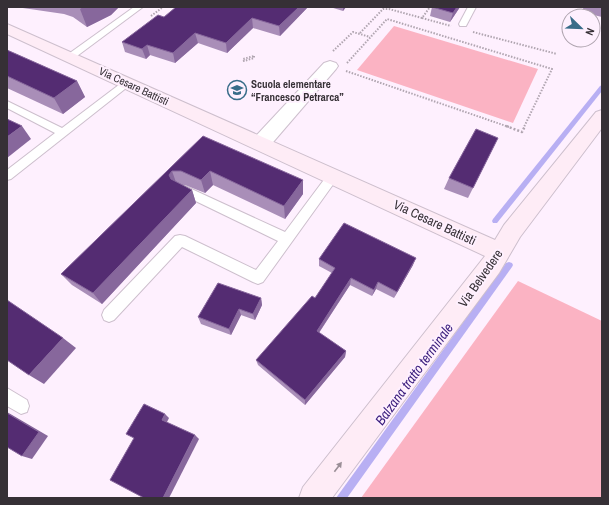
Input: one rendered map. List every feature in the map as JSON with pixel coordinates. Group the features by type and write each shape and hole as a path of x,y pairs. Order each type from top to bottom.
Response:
{"street":[{"name":"Via Cesare Battisti","path":"7,28 499,252"},
{"path":"261,143 336,68"},
{"name":"Via Belvedere","path":"314,498 491,266 512,231 602,116"}],"lane":[{"path":"70,56 139,7"},
{"path":"465,28 472,7"},
{"path":"7,176 127,82"},
{"path":"7,104 63,132"},
{"path":"109,315 180,240 258,278 333,176"},
{"path":"181,189 287,239"},
{"path":"7,396 21,406"}],"path":[{"path":"422,18 430,7"},
{"path":"360,34 383,9 389,9 452,27"},
{"path":"387,19 552,69 522,132 336,68 387,19"},
{"path":"465,28 557,54"},
{"path":"254,56 254,58 244,61 243,59 249,58 254,56"}],"shaded area":[{"path":"394,26 538,69 513,123 357,70"},
{"path":"518,281 602,321 602,498 361,498"}],"building":[{"path":"176,7 299,7 279,26 252,18 226,43 195,33 173,53 147,45 142,49 122,42 158,15 164,17"},
{"path":"432,7 457,7 453,13"},
{"path":"7,50 77,81 54,98 7,76"},
{"path":"7,119 22,126 7,137"},
{"path":"476,129 498,138 473,188 449,178"},
{"path":"203,136 303,180 284,206 210,171 201,180 181,171 172,171 169,175 171,179 192,190 93,293 61,274"},
{"path":"344,223 416,258 397,292 378,282 374,290 351,278 317,331 346,351 305,400 256,360 312,296 315,298 335,268 319,259"},
{"path":"218,283 261,298 253,314 239,309 229,329 198,317"},
{"path":"7,300 63,338 29,375 7,360"},
{"path":"144,404 165,414 162,420 195,435 163,498 144,498 110,480 134,438 126,434"},
{"path":"7,413 39,432 22,456 7,447"}],"waterway":[{"name":"Balzana tratto terminale","path":"495,221 602,87"},
{"name":"Balzana tratto terminale","path":"341,498 509,265"}],"place":[{"name":"Scuola elementare “Francesco Petrarca”","path":"237,90"}]}
